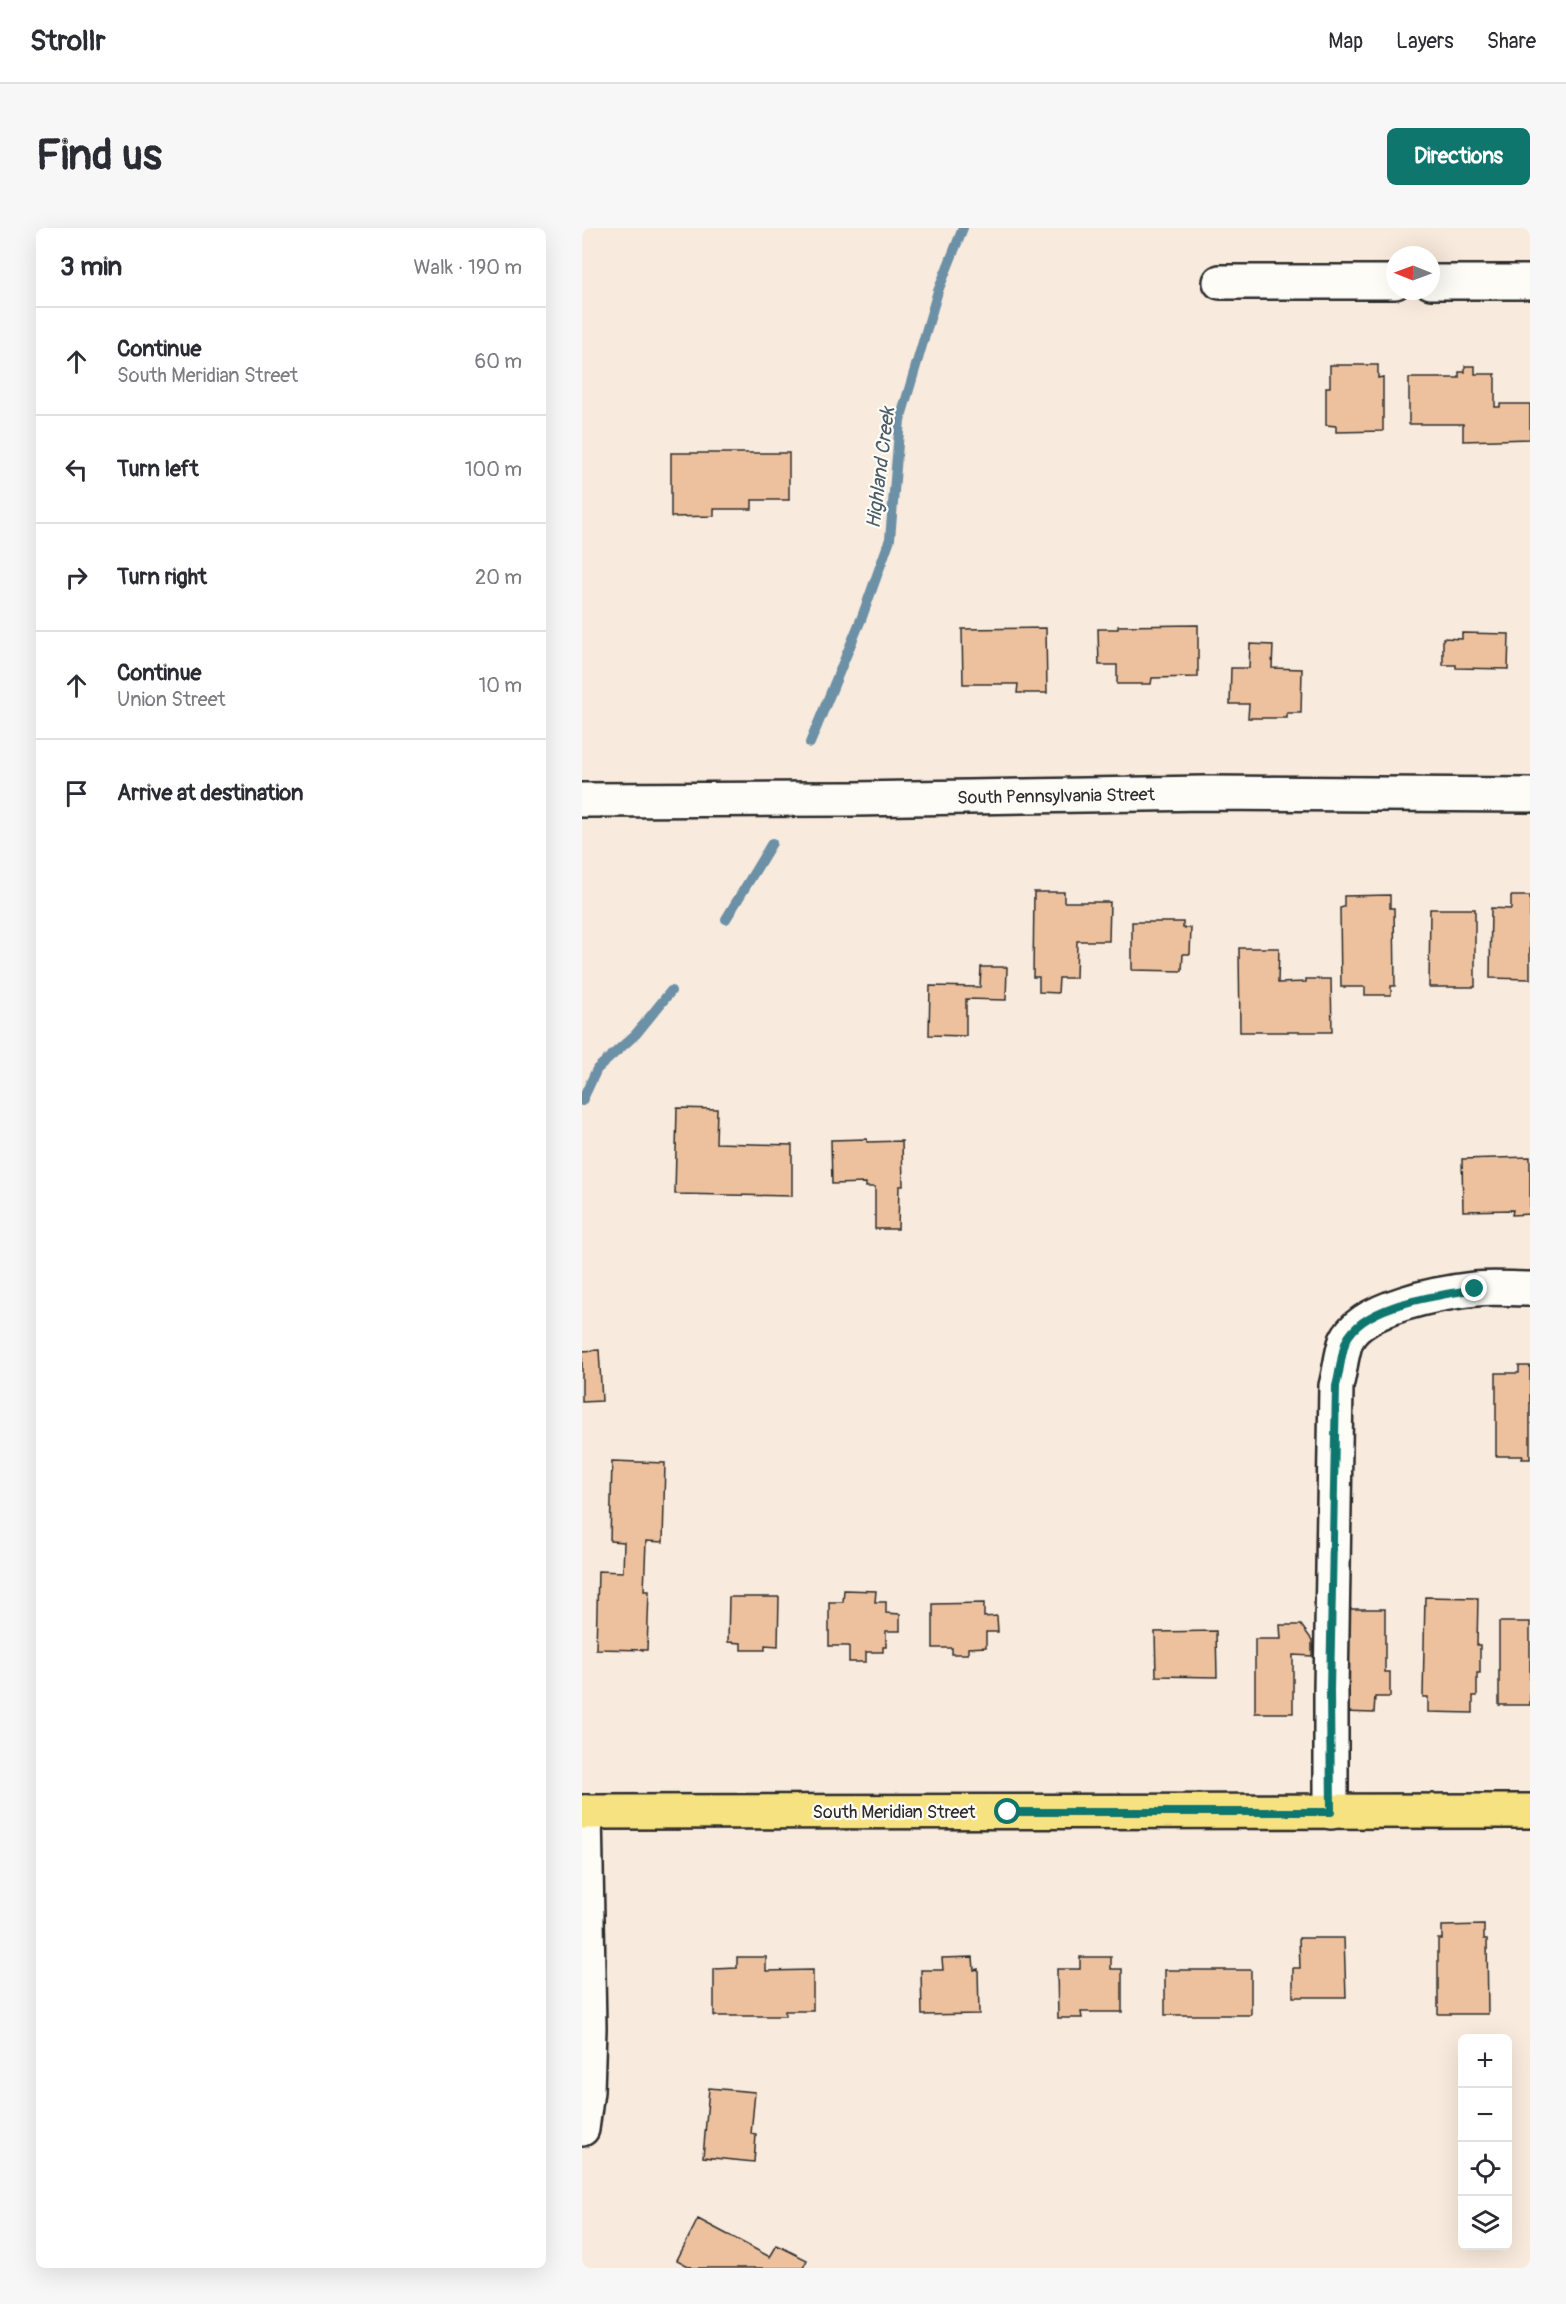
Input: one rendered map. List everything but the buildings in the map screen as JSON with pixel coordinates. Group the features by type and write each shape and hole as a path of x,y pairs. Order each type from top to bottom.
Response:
{"main road":[{"name":"South Meridian Street","path":"584,1812 1530,1811"}],"street":[{"path":"1220,282 1386,282"},
{"path":"1440,282 1530,282"},
{"name":"South Pennsylvania Street","path":"582,800 855,799 1205,793 1530,795"},
{"path":"1331,1812 1330,1690 1336,1386 1347,1341 1358,1326 1377,1312 1413,1301 1475,1289 1530,1289"},
{"path":"582,2129 587,2091 589,2028 584,1812"}],"waterway":[{"name":"Highland Creek","path":"810,743 862,617 890,539 900,420 938,291 963,228"},
{"name":"Highland Creek","path":"726,919 772,843"},
{"name":"Highland Creek","path":"582,1101 597,1069 636,1034 671,991"}],"route":[{"path":"1008,1812 1331,1812 1330,1690 1336,1386 1347,1341 1358,1326 1377,1312 1413,1301 1475,1289"}]}
